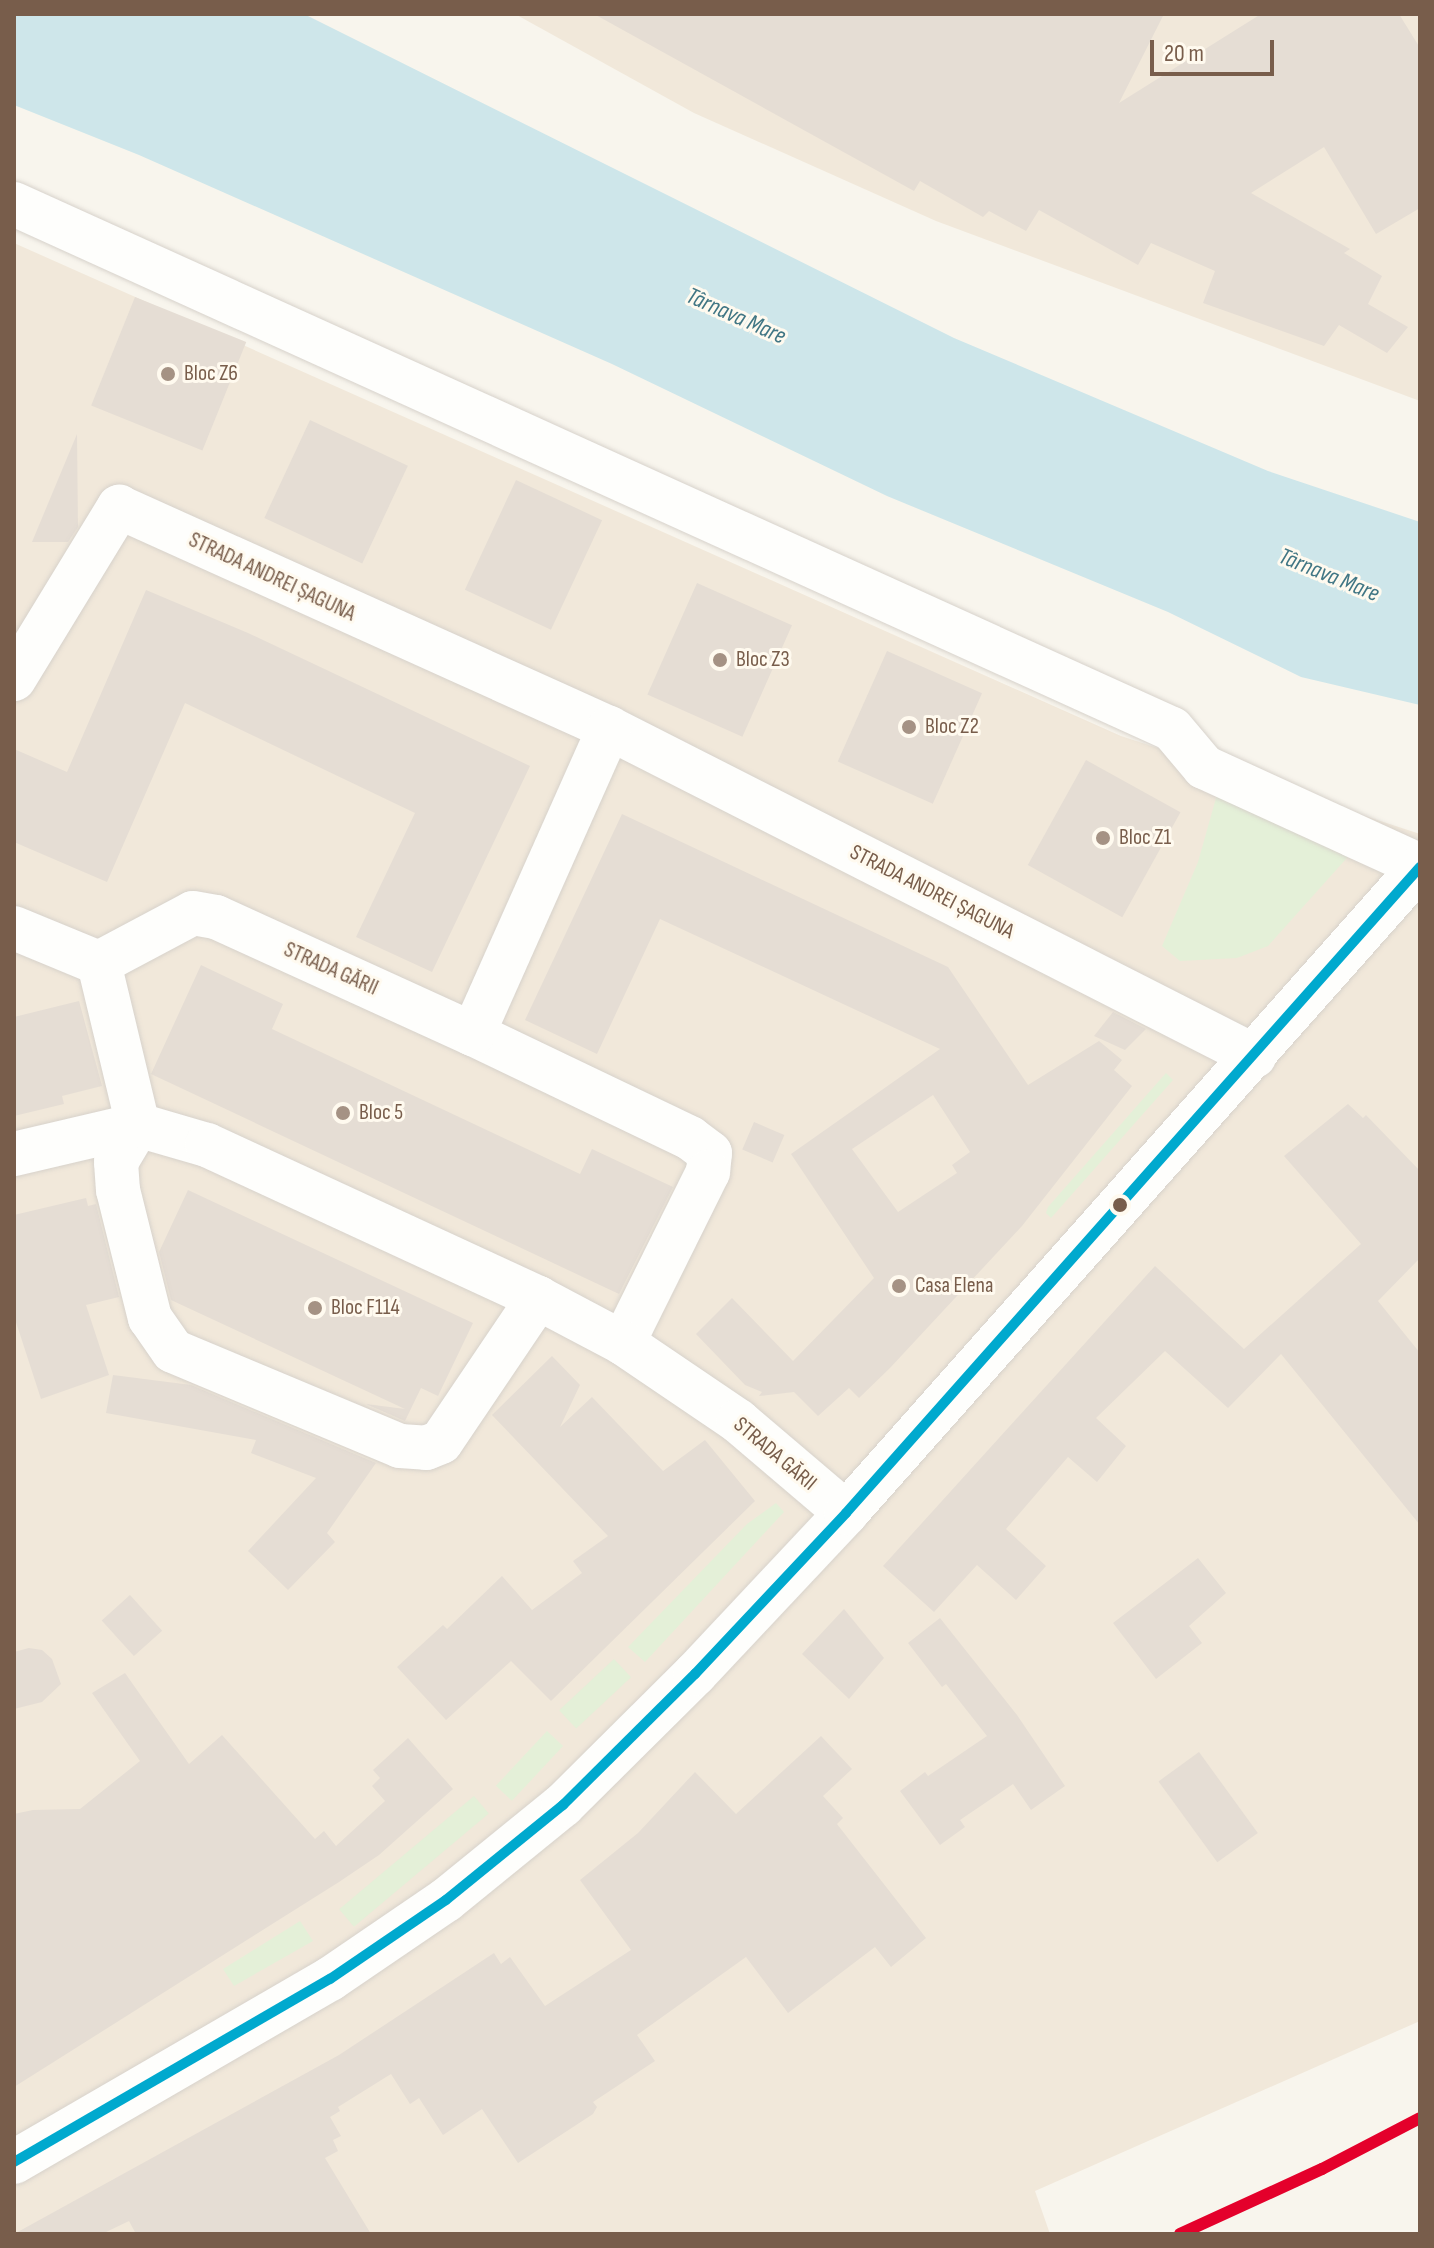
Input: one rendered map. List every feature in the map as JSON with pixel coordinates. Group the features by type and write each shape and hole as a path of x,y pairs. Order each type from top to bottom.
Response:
{"street":[{"path":"14,204 1172,729 1204,767 1420,866 846,1513 695,1674 563,1805 446,1900 330,1979 14,2162"},
{"name":"STRADA ANDREI ȘAGUNA","path":"14,679 119,507 609,728 1254,1056"},
{"path":"473,1034 609,728"},
{"name":"STRADA GĂRII","path":"99,963 193,913 216,917 473,1034 690,1138 710,1153 708,1172 623,1343"},
{"path":"14,928 99,963 138,1125 116,1162 118,1190 150,1318 173,1351 400,1446 426,1448 441,1442 538,1298"},
{"name":"STRADA GĂRII","path":"14,1154 138,1125 207,1145 538,1298 623,1343 738,1421 846,1513"}],"shaded area":[{"path":"515,14 1420,14 1420,401 936,221 694,113"},
{"path":"14,243 1121,736 1420,834 1420,2021 1035,2191 1050,2234 14,2234"}],"green space":[{"path":"1218,791 1363,840 1268,946 1237,958 1180,961 1162,946 1198,862"},
{"path":"1166,1073 1173,1080 1051,1218 1046,1213 1048,1207"},
{"path":"776,1503 784,1512 645,1662 628,1647 747,1524"},
{"path":"614,1659 631,1677 576,1728 559,1710"},
{"path":"547,1731 563,1746 512,1801 496,1786"},
{"path":"474,1796 489,1814 354,1927 339,1909"},
{"path":"300,1921 313,1941 234,1986 223,1969"}],"water":[{"name":"Târnava Mare","path":"14,14 304,14 954,338 1268,471 1420,522 1420,705 1301,677 1168,612 887,496 612,364 139,155 14,105"}],"building":[{"path":"594,14 1164,14 1119,103 1261,14 1399,14 1420,48 1420,208 1376,234 1324,147 1251,193 1350,249 1344,253 1382,276 1368,304 1408,327 1387,353 1339,325 1324,346 1203,303 1215,271 1151,243 1138,265 1039,210 1026,231 989,211 983,217 920,181 914,191"},
{"name":"Bloc Z6","path":"135,297 246,342 202,450 91,405"},
{"path":"310,420 408,466 362,564 264,518"},
{"path":"77,434 78,527 68,542 32,542"},
{"path":"516,480 602,520 551,630 465,590"},
{"name":"Bloc Z3","path":"697,583 792,625 742,737 647,694"},
{"path":"146,590 248,633 530,766 432,972 356,937 415,813 185,703 107,882 14,842 14,749 67,772"},
{"name":"Bloc Z2","path":"887,651 982,693 933,804 838,762"},
{"name":"Bloc Z1","path":"1086,760 1180,812 1122,917 1028,865"},
{"path":"622,814 948,967 1028,1085 1099,1041 1122,1060 1114,1070 1132,1086 1022,1226 890,1368 859,1398 849,1388 818,1416 794,1392 759,1396 762,1392 745,1385 696,1334 732,1298 793,1361 874,1278 791,1154 940,1049 660,919 597,1054 525,1020","holes":["933,1095 970,1152 952,1165 957,1173 898,1212 852,1149"]},
{"name":"Bloc 5","path":"201,965 283,1004 272,1029 580,1174 592,1149 673,1187 619,1294 151,1074"},
{"path":"79,1001 102,1086 62,1096 64,1104 14,1116 14,1017"},
{"path":"1113,1012 1146,1029 1125,1050 1094,1036"},
{"path":"1348,1104 1363,1118 1366,1115 1420,1171 1420,1258 1378,1301 1420,1353 1420,1525 1281,1354 1228,1408 1165,1351 1096,1418 1126,1446 1097,1482 1068,1457 1006,1529 1046,1566 1016,1600 977,1565 934,1612 883,1566 1155,1266 1244,1349 1361,1244 1284,1156"},
{"path":"754,1122 784,1135 773,1163 742,1150"},
{"name":"Bloc F114","path":"188,1190 473,1323 438,1396 421,1388 405,1421 366,1404 405,1409 171,1300 159,1252"},
{"path":"86,1198 88,1206 96,1204 119,1297 86,1305 109,1375 41,1399 14,1316 14,1215"},
{"path":"552,1356 580,1385 560,1427 592,1397 663,1471 705,1440 755,1501 551,1701 511,1661 446,1720 397,1667 443,1625 447,1629 502,1576 532,1610 582,1573 573,1561 608,1536 492,1415"},
{"path":"113,1375 191,1385 376,1463 327,1533 335,1542 288,1590 248,1551 316,1478 251,1453 256,1440 106,1413"},
{"path":"1198,1558 1226,1593 1189,1626 1202,1643 1156,1679 1113,1623"},
{"path":"130,1595 162,1631 134,1656 102,1620"},
{"path":"844,1609 884,1658 849,1699 802,1654"},
{"path":"940,1618 1017,1715 1065,1786 1031,1810 1013,1784 960,1820 965,1827 940,1845 900,1791 925,1772 928,1776 987,1736 946,1684 942,1687 908,1643"},
{"path":"29,1648 42,1650 52,1659 61,1684 42,1702 14,1709 14,1652"},
{"path":"125,1673 189,1764 222,1735 315,1839 324,1831 336,1846 385,1801 372,1786 380,1778 373,1770 408,1738 453,1789 379,1855 14,2087 14,1814 33,1810 80,1809 140,1761 92,1693"},
{"path":"821,1736 852,1769 823,1796 843,1818 837,1824 926,1938 891,1967 875,1947 788,2013 746,1957 637,2035 655,2061 593,2102 597,2107 593,2114 518,2163 482,2109 443,2135 419,2098 410,2104 391,2074 338,2107 340,2111 330,2117 341,2136 333,2140 338,2151 325,2158 371,2234 136,2234 129,2221 102,2234 14,2234 339,2055 494,1953 501,1964 510,1957 545,2006 631,1950 580,1880 638,1833 695,1772 736,1814"},
{"path":"1199,1752 1258,1833 1217,1862 1159,1781"}],"transit line":[{"path":"14,2162 330,1979 446,1900 563,1805 695,1674 846,1513 1420,867"},
{"path":"1180,2234 1322,2169 1420,2118"}],"place":[{"name":"Bloc Z6","path":"168,374"},
{"name":"Bloc Z3","path":"720,660"},
{"name":"Bloc Z2","path":"909,727"},
{"name":"Bloc Z1","path":"1103,838"},
{"name":"Bloc 5","path":"343,1113"},
{"name":"Casa Elena","path":"899,1286"},
{"name":"Bloc F114","path":"315,1308"}]}
